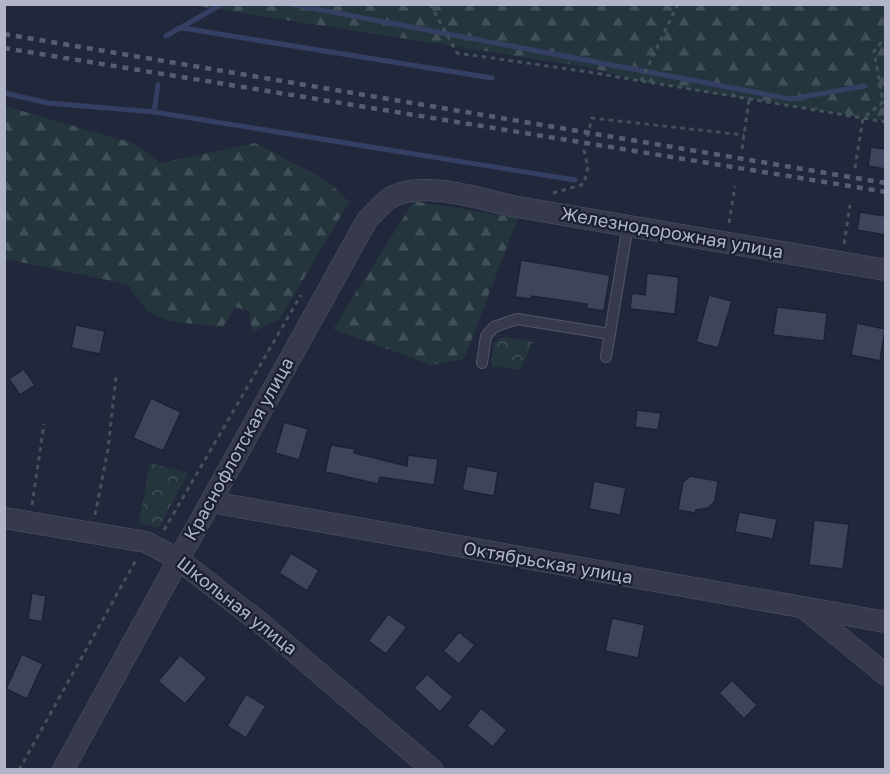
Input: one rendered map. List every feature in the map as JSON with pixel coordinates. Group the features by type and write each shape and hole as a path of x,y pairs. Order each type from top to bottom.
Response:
{"street":[{"name":"Краснофлотская улица","path":"63,770 367,220 388,199 413,189 459,194"},
{"name":"Железнодорожная улица","path":"459,194 512,206 885,270"},
{"name":"Октябрьская улица","path":"211,502 885,622"},
{"name":"Школьная улица","path":"4,518 146,542 178,559 263,625 433,770"},
{"path":"805,609 885,675"}],"lane":[{"path":"606,357 628,225"},
{"path":"482,363 486,336 494,327 517,319 610,334"}],"path":[{"path":"430,4 457,53 885,122"},
{"path":"641,81 678,4"},
{"path":"855,168 863,118 883,102 874,51 885,37"},
{"path":"742,149 749,99"},
{"path":"543,196 584,184 588,167 584,150 592,118 744,135"},
{"path":"732,204 735,186"},
{"path":"847,222 850,205"},
{"path":"19,770 146,542 165,530 303,293"},
{"path":"92,532 108,449 116,377"},
{"path":"29,522 44,424"}],"green space":[{"path":"190,5 885,5 885,121 641,81 587,67"},
{"path":"5,106 136,144 160,163 255,143 326,180 349,202 279,320 252,332 249,311 235,307 223,327 169,321 147,311 127,284 5,259"},
{"path":"414,201 518,218 464,359 431,365 333,329"},
{"path":"503,337 533,342 520,370 491,366 494,343"},
{"path":"150,463 188,473 159,527 139,523"}],"building":[{"path":"871,147 885,149 885,169 868,166"},
{"path":"860,212 885,216 885,235 857,230"},
{"path":"521,260 610,275 604,311 586,308 587,304 532,296 531,299 515,297"},
{"path":"647,273 679,277 675,314 630,309 632,293 645,295"},
{"path":"709,295 732,301 718,348 696,342"},
{"path":"777,307 827,313 824,341 773,335"},
{"path":"857,323 885,329 880,361 851,355"},
{"path":"76,325 105,331 100,354 71,348"},
{"path":"24,369 35,385 20,395 9,379"},
{"path":"151,398 181,412 163,451 133,438"},
{"path":"637,410 661,413 658,430 635,427"},
{"path":"284,422 308,429 299,460 275,453"},
{"path":"331,445 355,449 354,453 407,466 408,455 438,459 434,485 380,477 378,484 325,472"},
{"path":"467,466 498,472 494,496 462,490"},
{"path":"690,476 718,481 715,501 709,508 696,510 695,513 678,510 683,482"},
{"path":"594,481 626,488 620,515 589,509"},
{"path":"739,512 777,519 773,539 735,532"},
{"path":"814,520 849,524 843,569 809,565"},
{"path":"291,553 319,570 307,591 279,573"},
{"path":"32,593 46,596 42,622 28,619"},
{"path":"388,614 407,627 386,654 368,641"},
{"path":"612,618 645,625 638,658 605,651"},
{"path":"459,632 475,645 459,664 443,651"},
{"path":"22,654 43,664 27,699 6,689"},
{"path":"180,655 207,678 185,704 158,681"},
{"path":"427,674 453,697 440,712 414,688"},
{"path":"732,680 757,705 744,719 719,693"},
{"path":"246,694 266,706 246,738 227,726"},
{"path":"481,708 507,730 493,747 467,726"}],"waterway":[{"path":"166,36 222,4"},
{"path":"290,4 791,99 865,86"},
{"path":"182,28 492,78"},
{"path":"154,112 158,85"},
{"path":"4,93 48,103 154,112 575,180"}],"railway":[{"path":"4,34 886,183"},
{"path":"4,48 886,192"}]}
